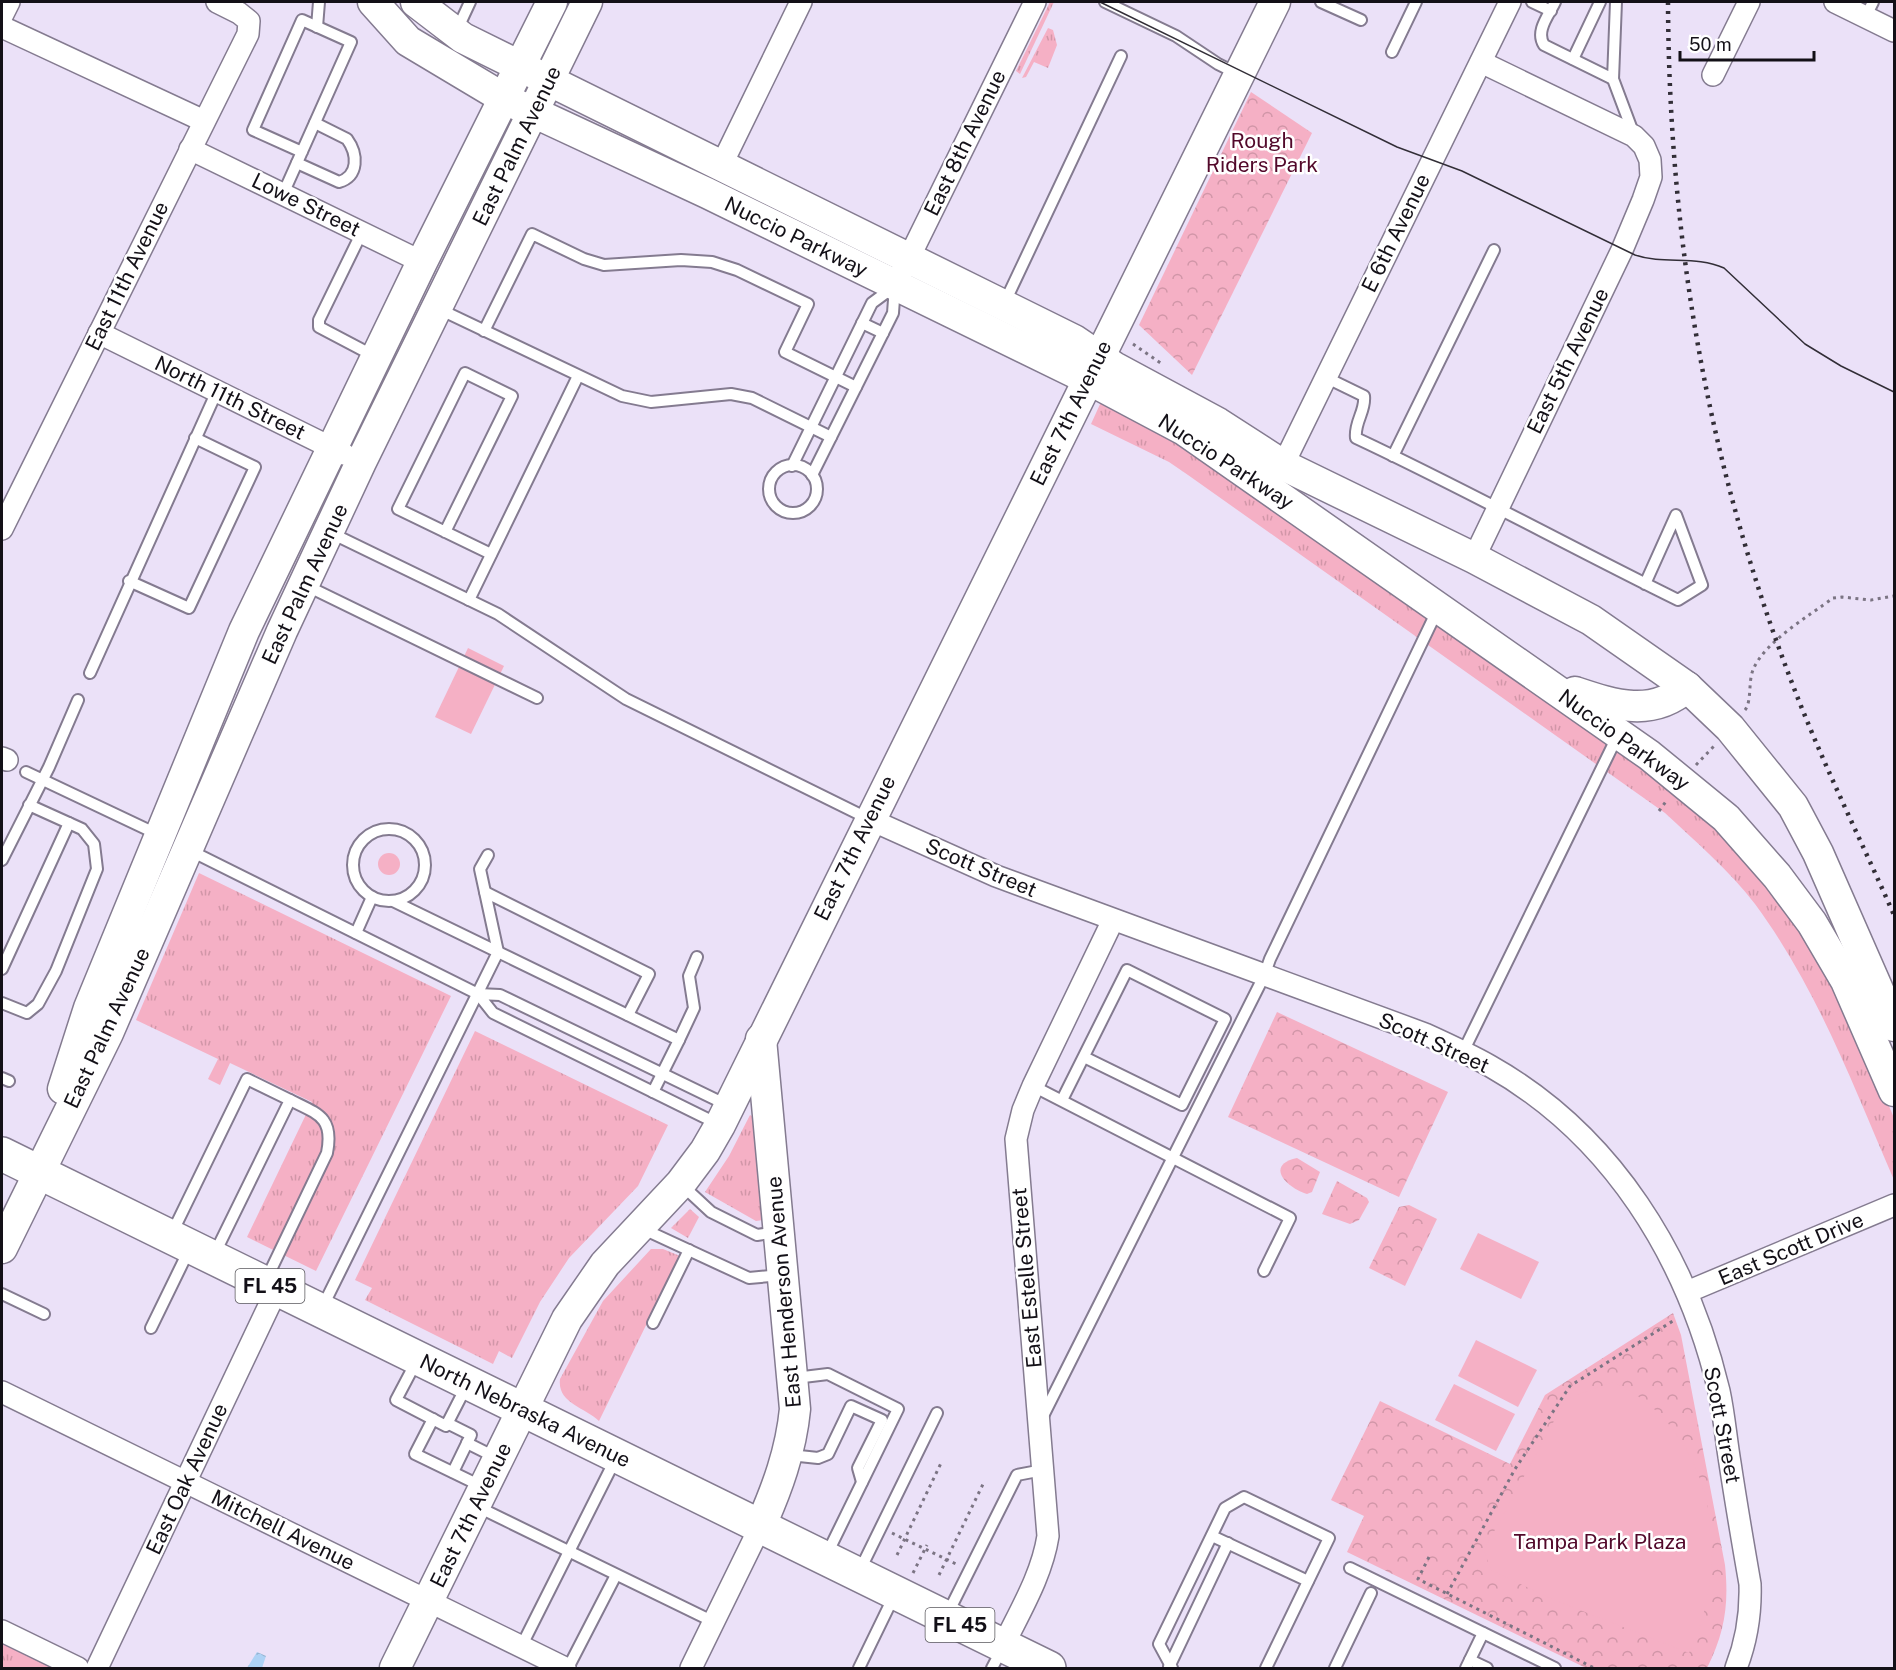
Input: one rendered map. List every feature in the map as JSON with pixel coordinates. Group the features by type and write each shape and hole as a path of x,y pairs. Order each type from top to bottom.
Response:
{"main road":[{"name":"North Nebraska Avenue","path":"2,1154 858,1575 902,1587 998,1657 1049,1668"}],"street":[{"path":"2,16 9,2"},
{"name":"East 11th Avenue","path":"2,526 248,34 249,21 217,2"},
{"name":"Nuccio Parkway","path":"373,2 408,41 505,99 707,193 895,286 1093,368 1218,423 1283,465 1474,558 1591,620 1687,687 1730,728 1792,806 1818,852 1894,1026"},
{"name":"Nuccio Parkway","path":"416,2 456,33 520,67 1074,340 1093,368 1650,755 1726,818 1777,876 1812,923 1846,981 1894,1091"},
{"name":"East Palm Avenue","path":"3,1241 108,1033 244,631 422,262 552,2"},
{"name":"East Palm Avenue","path":"174,842 304,584 361,462 535,113 587,2"},
{"path":"721,166 801,2"},
{"name":"East 8th Avenue","path":"895,286 1035,2"},
{"name":"East 7th Avenue","path":"395,1668 567,1319 584,1291 605,1264 681,1183 705,1151 725,1115 869,819 1275,2"},
{"name":"E 6th Avenue","path":"1283,465 1510,2"},
{"path":"1713,75 1749,2"},
{"path":"1835,2 1869,9 1894,31"},
{"path":"2,27 204,121"},
{"path":"1481,62 1634,136"},
{"name":"East 5th Avenue","path":"1474,558 1622,250 1651,177 1650,160 1644,146 1634,136"},
{"name":"Lowe Street","path":"190,148 422,262"},
{"name":"North 11th Street","path":"99,333 361,462"},
{"path":"1541,680 1610,704 1637,708 1661,703 1687,687"},
{"name":"Scott Street","path":"869,819 996,876 1425,1034 1462,1052 1526,1089 1561,1116 1590,1144 1626,1185 1648,1217 1667,1250 1700,1322 1719,1393 1750,1584 1751,1613 1746,1641 1736,1668"},
{"name":"East Estelle Street","path":"998,1657 1045,1554 1048,1536 1016,1139 1023,1110 1033,1086 1113,920"},
{"name":"East Henderson Avenue","path":"691,1668 774,1495 787,1455 795,1409 761,1039"},
{"name":"East Scott Drive","path":"1687,1293 1894,1205"},
{"name":"East Oak Avenue","path":"97,1668 185,1482 271,1286"},
{"name":"Mitchell Avenue","path":"2,1392 566,1668"},
{"path":"2,1631 78,1668"}],"lane":[{"path":"317,27 319,2"},
{"path":"456,33 470,2"},
{"path":"1105,2 1176,36 1218,64 1239,74"},
{"path":"1322,2 1361,20"},
{"path":"1392,52 1416,2"},
{"path":"1532,2 1553,6 1540,39 1544,45 1613,79"},
{"path":"1573,59 1600,2"},
{"path":"1616,2 1613,79 1634,136"},
{"path":"283,194 302,152 315,123 351,42 302,20 253,129 302,152"},
{"path":"1004,304 1121,56"},
{"path":"297,163 339,182 347,179 354,171 356,162 347,139 315,123"},
{"path":"362,232 319,320 319,327 376,357"},
{"path":"484,331 532,234 584,259 604,265 681,260 712,262 737,270 808,304 785,352 856,387"},
{"path":"1393,456 1494,250"},
{"path":"792,466 872,303 895,286"},
{"path":"812,475 893,313 895,286"},
{"path":"437,309 622,396 651,402 731,394 752,398 831,437"},
{"path":"862,323 883,333"},
{"path":"445,532 512,396 465,373 398,509 445,532 491,554"},
{"path":"469,600 578,376"},
{"path":"1325,377 1364,396 1365,405 1355,428 1356,438 1498,507 1645,584 1678,600 1702,585 1676,515 1645,584"},
{"path":"90,673 129,581 217,391"},
{"path":"129,581 189,608 250,478 255,467 195,438"},
{"path":"792,466 804,468 812,475 817,487 814,502 802,512 786,512 773,503 770,488 776,473 792,466"},
{"path":"329,532 498,614 626,699 869,819"},
{"path":"304,584 537,698"},
{"path":"1039,1424 1264,976 1290,916 1438,608"},
{"path":"2,860 78,700"},
{"path":"1462,1052 1619,734"},
{"path":"26,772 174,842 478,994 500,996 662,1073 725,1115"},
{"path":"2,1004 27,1013 38,1004 56,971 97,869 94,844 82,829 29,805"},
{"path":"2,969 69,823"},
{"path":"393,901 413,892 425,871 421,849 415,839 394,829 372,833 356,850 352,862 353,874 358,885 372,897 393,901 679,1040"},
{"path":"321,1311 498,952 480,869 488,855"},
{"path":"485,892 649,974 628,1015"},
{"path":"356,933 372,897"},
{"path":"653,1092 694,1008 689,976 697,957"},
{"path":"1062,1100 1084,1056 1127,970 1225,1019 1182,1105 1084,1056"},
{"path":"478,994 493,1012 653,1092 725,1115"},
{"path":"191,1248 247,1079 321,1115 328,1125 330,1137 327,1153 271,1286"},
{"path":"1033,1086 1290,1218 1264,1271"},
{"path":"151,1328 191,1248 290,1100"},
{"path":"681,1183 711,1212 757,1235 780,1232"},
{"path":"641,1228 749,1278 783,1275"},
{"path":"653,1323 689,1250"},
{"path":"2,1294 44,1314"},
{"path":"418,1359 396,1400 446,1426 447,1424 471,1435 453,1472"},
{"path":"792,1378 828,1374 898,1409 825,1559"},
{"path":"447,1424 467,1383"},
{"path":"787,1455 818,1458 828,1454 851,1406 882,1420 858,1468 862,1482"},
{"path":"858,1575 937,1413"},
{"path":"433,1419 415,1454 453,1472 480,1497 569,1552 714,1622"},
{"path":"467,1443 498,1458"},
{"path":"521,1647 616,1457"},
{"path":"945,1618 1017,1475 1043,1470"},
{"path":"1171,1668 1159,1644 1225,1508 1244,1497 1329,1538 1266,1668"},
{"path":"1212,1536 1308,1581"},
{"path":"1171,1668 1228,1543"},
{"path":"1350,1568 1555,1668"},
{"path":"566,1668 616,1575"},
{"path":"861,1668 902,1587"},
{"path":"1335,1668 1371,1593"},
{"path":"1483,1633 1468,1664 1487,1668"}],"path":[{"path":"1744,712 1749,704 1748,685 1753,669 1761,657 1788,632 1833,598 1871,600 1894,596"},
{"path":"1695,766 1716,743"},
{"path":"1447,1594 1515,1469 1570,1386 1680,1317"},
{"path":"897,1555 942,1461"},
{"path":"939,1575 984,1482"},
{"path":"890,1532 926,1547 946,1560 961,1566"},
{"path":"902,1587 926,1547"},
{"path":"1429,1557 1418,1579 1594,1668"}],"green space":[{"path":"1050,2 1054,2 1020,74 1016,71"},
{"path":"1048,28 1053,30 1057,45 1048,68 1034,62 1026,77 1022,78"},
{"name":"Rough Riders Park","path":"1251,92 1312,133 1192,375 1139,325"},
{"path":"1101,402 1174,436 1675,790 1721,828 1803,927 1871,1063 1894,1118 1894,1180 1832,1038 1797,969 1755,904 1712,857 1665,813 1188,475 1169,462 1091,424"},
{"path":"468,648 504,666 471,734 435,717"},
{"path":"389,853 397,856 400,864 397,872 389,875 381,872 378,864 381,856"},
{"path":"199,873 451,996 316,1271 247,1237 312,1102 230,1063 220,1085 208,1079 218,1059 136,1020"},
{"path":"1277,1012 1448,1092 1399,1197 1228,1117"},
{"path":"475,1031 668,1125 638,1186 569,1258 540,1302 512,1358 499,1351 493,1364 365,1300 372,1288 355,1280"},
{"path":"750,1115 755,1118 763,1220 756,1221 705,1192 729,1156"},
{"path":"1297,1158 1320,1172 1312,1192 1307,1194 1286,1182 1280,1171 1287,1161"},
{"path":"1337,1181 1367,1198 1369,1202 1359,1220 1350,1224 1322,1214"},
{"path":"1409,1205 1437,1219 1405,1286 1369,1268 1399,1207"},
{"path":"690,1209 699,1217 688,1238 671,1228"},
{"path":"1478,1233 1539,1262 1521,1299 1460,1269"},
{"path":"651,1249 663,1249 680,1256 599,1421 567,1399 560,1387 560,1379 603,1301"},
{"name":"Tampa Park Plaza","path":"1673,1313 1681,1335 1725,1565 1726,1605 1722,1630 1707,1668 1586,1668 1347,1552 1364,1516 1331,1500 1380,1401 1510,1464 1545,1395"},
{"path":"1476,1340 1537,1370 1518,1407 1458,1376"},
{"path":"1613,1382 1647,1403 1674,1431 1694,1464 1706,1500 1712,1538 1710,1578 1703,1616 1689,1653 1552,1599 1491,1570 1484,1550 1566,1399"},
{"path":"1454,1384 1515,1414 1496,1451 1435,1420"},
{"path":"2,1642 54,1668 2,1668"}],"water":[{"path":"257,1652 266,1656 262,1668 247,1668"}],"tram line":[{"path":"1100,2 1397,147 1462,171 1635,255 1646,258 1702,262 1724,268 1805,344 1841,366 1894,392"}],"railway":[{"path":"1668,2 1670,90 1685,263 1698,348 1716,433 1737,517 1762,600 1792,683 1828,771 1894,915"}]}
